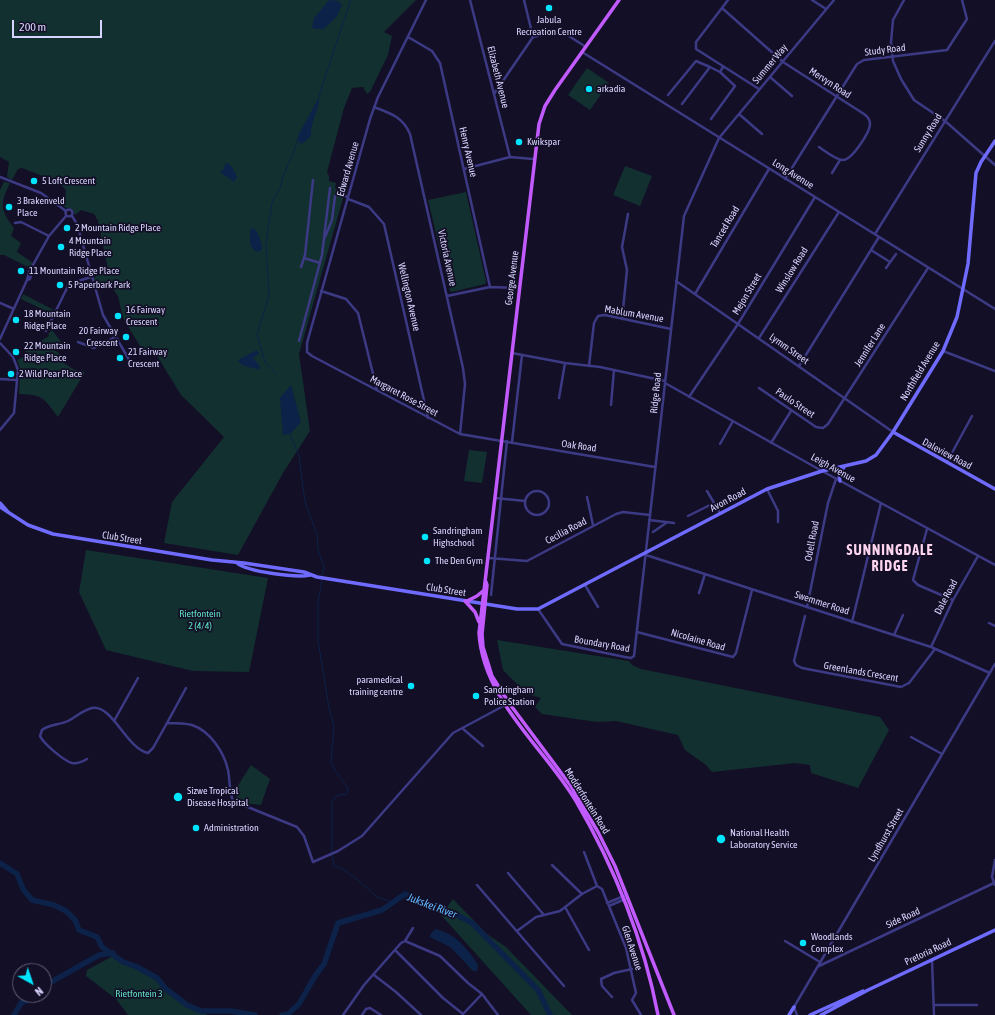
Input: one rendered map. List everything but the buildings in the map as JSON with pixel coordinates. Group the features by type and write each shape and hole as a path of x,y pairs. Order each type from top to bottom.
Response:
{"main road":[{"name":"George Avenue","path":"483,604 487,585 486,582 519,288 539,124 545,106 619,0"},
{"name":"Northfield Avenue","path":"822,471 845,467 873,458 893,432 943,352 957,317 968,264 974,182 978,167 995,141"},
{"name":"Daleview Road","path":"893,432 995,488"},
{"path":"840,481 839,475 845,467"},
{"name":"Avon Road","path":"646,554 767,489 822,471"},
{"name":"Club Street","path":"0,503 8,513"},
{"name":"Club Street","path":"0,507 28,525 53,534 237,563 243,566 266,571 297,576 310,575 483,604"},
{"path":"483,604 521,610 538,609 646,554"},
{"name":"George Avenue","path":"483,604 483,591 486,582"},
{"path":"480,625 475,612 466,601 477,596 483,591"},
{"name":"Modderfontein Road","path":"483,604 480,625 480,647 483,661 494,686 575,800 601,848 648,966 658,1015"},
{"name":"Modderfontein Road","path":"483,604 482,634 486,660 497,685 507,704 574,792 610,856 674,1015"},
{"name":"Pretoria Road","path":"810,1015 820,1014 995,930"},
{"path":"789,1015 794,1007"}],"street":[{"name":"Edward Avenue","path":"306,350 321,291 374,107 426,0"},
{"name":"Elizabeth Avenue","path":"470,0 510,157"},
{"path":"524,0 533,37"},
{"path":"728,0 696,42 696,47 699,52 759,89"},
{"path":"812,0 826,9"},
{"name":"Summer Way","path":"719,138 834,0"},
{"path":"903,0 892,24 892,57 901,80 914,100 945,121 995,165"},
{"name":"Study Road","path":"785,179 860,62 947,50 967,19 962,0"},
{"name":"Mervyn Road","path":"722,8 783,62 864,114 870,124 867,132 852,156 846,160 840,160"},
{"path":"494,94 533,37 561,32 586,47"},
{"name":"Henry Avenue","path":"408,37 432,51 440,63 490,287"},
{"name":"Sunny Road","path":"875,234 995,41"},
{"name":"Long Avenue","path":"582,52 995,309"},
{"path":"668,96 696,61 720,72 735,85 711,119"},
{"path":"682,104 710,67"},
{"path":"720,72 723,67"},
{"path":"770,77 792,96"},
{"name":"Victoria Avenue","path":"374,107 395,115 406,126 410,134 465,379 460,434"},
{"path":"739,114 762,134"},
{"name":"Ridge Road","path":"633,657 650,520 683,219 719,138"},
{"path":"818,147 840,160 832,172"},
{"path":"464,169 510,157 534,159"},
{"name":"Tanced Road","path":"695,294 770,169"},
{"path":"0,177 41,193 66,211 71,210 72,216 77,224 103,315 131,363"},
{"path":"301,267 304,258 313,180"},
{"path":"299,341 320,263 330,188"},
{"path":"324,239 331,223 335,196 338,194 348,198"},
{"name":"Mejon Street","path":"689,398 738,324 815,197"},
{"name":"Wellington Avenue","path":"348,198 369,207 376,212 384,224 428,418"},
{"path":"0,339 27,280 30,279 33,268 50,236 66,216 66,211"},
{"name":"Winslow Road","path":"759,338 839,212"},
{"path":"622,319 627,270 622,247 628,214"},
{"path":"66,216 72,216"},
{"path":"326,221 331,223"},
{"path":"15,223 21,222 50,236"},
{"path":"799,366 880,237"},
{"path":"871,250 890,262"},
{"path":"886,268 896,254"},
{"path":"304,258 320,263"},
{"name":"Jennifer Lane","path":"823,428 828,424 846,399 928,268"},
{"path":"46,330 69,284 91,276"},
{"name":"Lymm Street","path":"676,280 893,432"},
{"path":"447,296 490,287 519,288"},
{"path":"321,291 346,299 358,313 377,391"},
{"path":"0,303 14,310"},
{"name":"Mablum Avenue","path":"589,366 595,318 602,315 671,328"},
{"path":"78,342 94,348 115,337"},
{"path":"0,343 16,361 18,370 16,380 17,400 14,413 0,430"},
{"name":"Margaret Rose Street","path":"306,350 312,356 460,434 502,440"},
{"path":"943,352 995,371"},
{"name":"Leigh Avenue","path":"512,353 565,364 614,370 665,382 689,398 995,565"},
{"path":"512,442 522,355"},
{"path":"559,398 565,364"},
{"path":"611,405 614,370"},
{"path":"0,379 16,380"},
{"name":"Paulo Street","path":"759,388 816,427 823,428"},
{"path":"771,442 791,411"},
{"path":"947,462 972,416"},
{"path":"720,444 733,421"},
{"name":"Oak Road","path":"502,440 576,455 608,458 655,468"},
{"path":"491,595 506,441"},
{"name":"Odell Road","path":"807,607 828,503 836,479"},
{"path":"767,489 778,511 778,522"},
{"path":"540,491 546,495 549,506 544,513 536,515 529,512 525,501 532,492 540,491"},
{"path":"707,492 720,514"},
{"path":"587,497 594,526"},
{"path":"496,498 525,501"},
{"path":"688,516 714,503"},
{"path":"852,622 881,503"},
{"name":"Cecilia Road","path":"489,558 527,561 620,512 650,515"},
{"path":"650,520 674,523"},
{"path":"653,532 666,523"},
{"path":"927,529 913,580 918,585 953,600"},
{"name":"Swemmer Road","path":"646,554 752,590 931,647 990,673"},
{"name":"Dale Road","path":"931,647 953,600 978,556"},
{"path":"699,593 705,574"},
{"path":"586,585 598,607"},
{"name":"Nicolaine Road","path":"637,632 733,657 736,653 752,590"},
{"name":"Boundary Road","path":"538,609 562,644 625,657 633,657"},
{"path":"894,635 903,615"},
{"name":"Greenlands Crescent","path":"805,616 794,661 796,665 802,668 901,687 909,683 935,649"},
{"path":"989,623 995,626"},
{"name":"Lyndhurst Street","path":"794,1007 995,664"},
{"path":"114,722 138,678"},
{"path":"87,759 76,763 66,761 43,741 40,736 42,730 65,723 84,711 95,707 102,710 137,748 148,753 186,688"},
{"path":"166,723 190,724 210,736 226,763 233,800 294,826 304,836 313,862 338,852 357,840 367,831 449,738 462,728 507,704"},
{"path":"462,728 483,746"},
{"path":"911,737 942,754"},
{"name":"Glen Avenue","path":"584,852 597,886 602,889 624,942 632,969 636,993 632,1000 640,1015"},
{"path":"995,860 992,876 995,884"},
{"path":"552,865 582,894"},
{"path":"508,873 544,915"},
{"name":"Side Road","path":"818,966 995,884"},
{"path":"477,885 564,986"},
{"path":"517,931 534,919 559,912 582,894 597,886"},
{"path":"608,905 626,897"},
{"path":"565,907 589,950"},
{"path":"343,1015 374,975 395,950 405,941 413,928"},
{"path":"405,941 438,955 482,994 498,1015"},
{"path":"785,941 820,962"},
{"path":"395,950 443,998 463,1014 482,994"},
{"path":"932,960 934,1015"},
{"path":"612,997 601,984 601,980 614,973 632,969"},
{"path":"374,975 396,992 421,1015"},
{"path":"934,1005 977,1005"},
{"path":"794,1007 797,1015"},
{"path":"362,1015 366,1009 370,1008 381,1015"}],"green space":[{"path":"0,0 416,0 384,32 392,36 388,55 370,92 367,94 363,87 352,88 344,108 327,172 329,181 336,183 335,188 338,189 344,183 347,184 299,354 310,431 283,473 238,555 164,543 172,502 224,437 181,395 151,346 143,351 123,318 118,296 110,285 97,286 93,278 108,269 98,221 94,214 81,210 75,215 72,209 64,207 66,190 58,182 22,168 18,169 12,180 7,177 9,162 0,157"},
{"name":"arkadia","path":"587,68 609,83 590,110 568,95"},
{"path":"625,166 652,176 640,206 613,195"},
{"path":"4,182 10,183 4,196 3,206 9,222 14,228 11,236 21,243 17,252 33,263 30,268 4,255 0,255 0,190"},
{"path":"466,192 486,281 485,284 452,292 450,291 428,200"},
{"path":"23,294 54,310 52,314 21,299"},
{"path":"52,330 61,342 55,350 63,357 61,361 73,369 85,372 58,417 43,399 34,395 19,394 20,368 17,360 25,356 26,344 35,343 44,339 49,336 48,334"},
{"path":"469,450 487,452 482,483 464,481"},
{"name":"Rietfontein 2 (4/4)","path":"86,550 268,578 249,672 193,671 106,650 79,592"},
{"path":"497,640 629,661 632,665 641,669 880,717 889,730 858,788 811,773 810,765 795,763 712,772 706,765 685,750 678,735 616,721 597,722 542,714 535,707 541,698 527,694 503,670"},
{"path":"251,765 270,779 261,805 236,802 237,787"},
{"path":"453,899 487,934 506,947 572,1015 531,1015 441,915"},
{"name":"Rietfontein 3","path":"113,956 153,977 162,988 174,997 190,1007 208,1015 128,1015 116,999 86,976 87,970"}],"water":[{"path":"329,0 338,1 342,5 337,16 324,29 314,29 312,27 314,18"},
{"path":"319,97 311,136 302,144 297,140 299,134"},
{"path":"228,163 232,167 237,177 234,182 220,172 224,169 225,164"},
{"path":"253,228 258,234 261,243 262,249 258,252 252,248 250,243 250,230"},
{"path":"257,350 259,354 253,358 259,365 260,370 242,365 238,360"},
{"path":"291,385 301,422 290,434 283,435 280,398"},
{"path":"435,929 448,934 460,942 478,965 477,971 473,971 450,947 430,937"}],"waterway":[{"path":"319,97 351,0"},
{"path":"277,374 265,362 257,335 269,295 266,244 272,202 280,188 283,176 298,141"},
{"path":"290,434 299,456 305,502 317,535 318,550 324,566 322,576"},
{"path":"322,579 318,603 318,640 329,708 334,726 331,762 336,772 348,788 347,794 338,795 332,802 332,852"},
{"path":"332,855 334,866 341,868 357,879 377,897 392,902"},
{"name":"Jukskei River","path":"0,863 17,874 23,889 32,900 54,905 66,911 75,920 79,930 97,937 102,947 123,962 135,966 157,978 166,989 187,1005 201,1011 230,1011 255,1015"},
{"name":"Jukskei River","path":"282,1015 288,1014 299,1004 315,976 324,964 338,923 382,910 405,894 413,897 424,905 457,915 472,923 538,990 550,1015"},
{"path":"52,981 99,955 113,953"},
{"path":"14,1015 21,1003"}],"place":[{"name":"Jabula Recreation Centre","path":"549,8"},
{"name":"arkadia","path":"589,89"},
{"name":"Kwikspar","path":"519,142"},
{"name":"5 Loft Crescent","path":"34,181"},
{"name":"3 Brakenveld Place","path":"9,207"},
{"name":"2 Mountain Ridge Place","path":"67,228"},
{"name":"4 Mountain Ridge Place","path":"61,247"},
{"name":"11 Mountain Ridge Place","path":"21,271"},
{"name":"5 Paperbark Park","path":"60,285"},
{"name":"16 Fairway Crescent","path":"118,316"},
{"name":"18 Mountain Ridge Place","path":"16,320"},
{"name":"20 Fairway Crescent","path":"126,337"},
{"name":"22 Mountain Ridge Place","path":"16,352"},
{"name":"21 Fairway Crescent","path":"120,358"},
{"name":"2 Wild Pear Place","path":"11,374"},
{"name":"Sandringham Highschool","path":"425,537"},
{"name":"The Den Gym","path":"427,561"},
{"name":"paramedical training centre","path":"411,686"},
{"name":"Sandringham Police Station","path":"476,696"},
{"name":"Sizwe Tropical Disease Hospital","path":"178,797"},
{"name":"Administration","path":"196,828"},
{"name":"National Health Laboratory Service","path":"721,839"},
{"name":"Woodlands Complex","path":"803,943"}],"district":[{"name":"SUNNINGDALE RIDGE","path":"890,560"}]}
